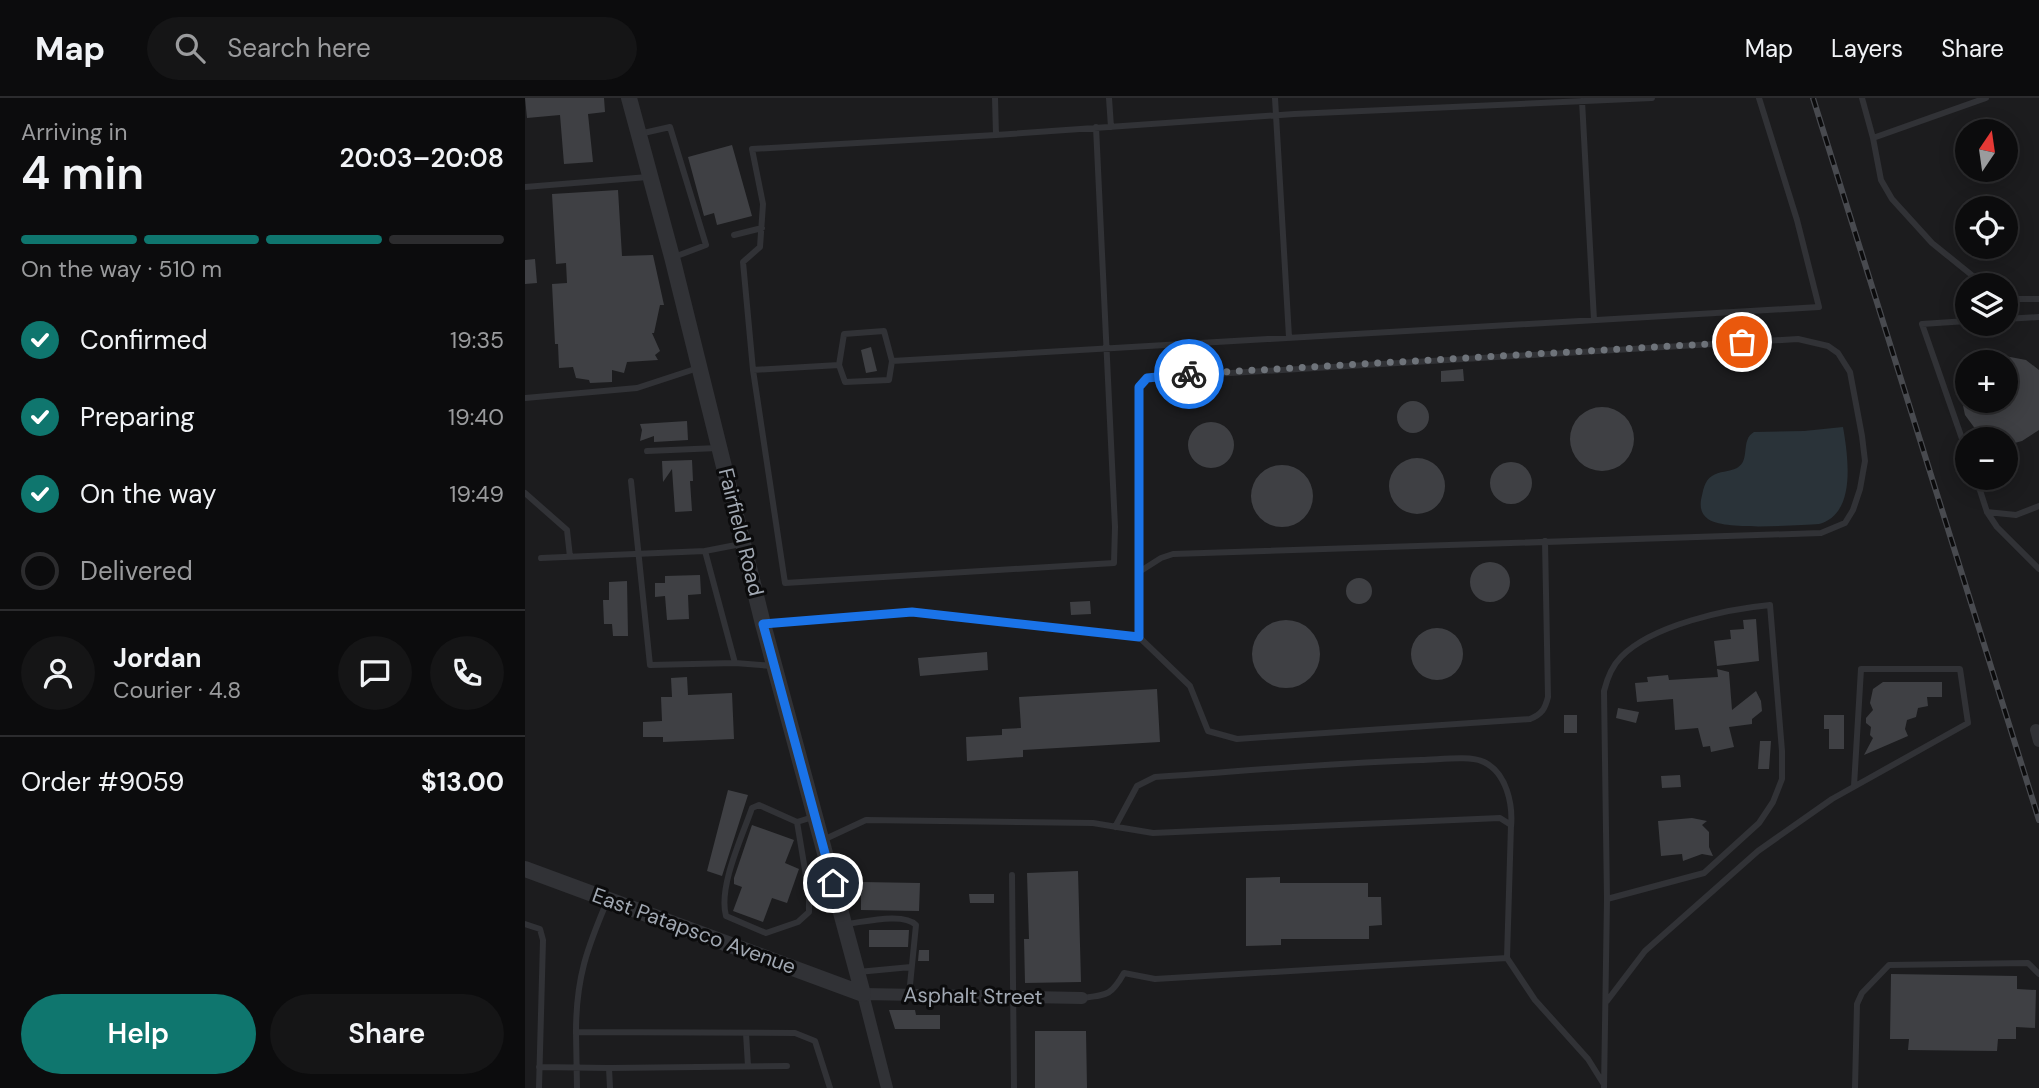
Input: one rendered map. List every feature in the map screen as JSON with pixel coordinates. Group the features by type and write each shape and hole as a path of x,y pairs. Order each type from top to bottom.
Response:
{"street":[{"name":"Fairfield Road","path":"629,98 672,257 763,624 887,1088"},
{"name":"East Patapsco Avenue","path":"525,869 863,994"},
{"name":"Asphalt Street","path":"863,994 1082,998"}],"lane":[{"path":"995,98 996,135"},
{"path":"1109,98 1111,127"},
{"path":"1275,98 1289,337"},
{"path":"1430,98 1430,108"},
{"path":"1096,127 1115,527 1114,563 785,583 753,370 743,262 760,247 762,228 763,204 752,149 996,135 1096,127 1277,116 1652,98"},
{"path":"892,361 1819,307 1797,220 1759,98"},
{"path":"1862,98 1881,180 1892,199 1932,243 1969,273"},
{"path":"1873,138 1986,98"},
{"path":"1582,101 1594,320"},
{"path":"639,134 670,127 706,245 672,257"},
{"path":"525,187 650,177"},
{"path":"734,234 762,228"},
{"path":"2018,299 2039,299"},
{"path":"2018,318 2039,317"},
{"path":"1955,322 1922,324 1958,427"},
{"path":"884,331 892,361 889,380 845,382 839,365 844,334 884,331"},
{"path":"1139,572 1173,554 1821,533 1833,530 1845,523 1853,510 1865,461 1863,436 1850,372 1837,353 1828,346 1798,339 1147,378 1139,387 1139,398 1139,572 1139,637"},
{"path":"753,370 839,365"},
{"path":"525,398 637,388 700,367"},
{"path":"647,451 720,447"},
{"path":"631,481 650,665 735,663 775,666"},
{"path":"1980,490 1987,512 1997,527 2039,569"},
{"path":"525,493 566,530 570,557"},
{"path":"1987,512 2016,514 2039,506"},
{"path":"763,624 912,612 1139,637 1190,686 1208,731 1237,739 1530,719 1540,715 1545,709 1548,697 1545,541"},
{"path":"541,558 705,551 743,544"},
{"path":"705,551 735,663"},
{"path":"1604,1086 1607,899 1604,691 1608,676 1621,657 1639,644 1676,626 1712,614 1770,605 1782,751 1782,779 1773,802 1759,823 1704,873 1607,899"},
{"path":"1606,1003 1645,951 1671,926 1786,830 1854,786 1968,723 1960,669 1861,669 1854,786"},
{"path":"1115,827 1122,809 1137,786 1155,777 1364,762 1462,759 1484,762 1503,779 1513,810 1507,958 1535,1000 1588,1059 1604,1086"},
{"path":"797,822 809,894 809,912 798,922 766,933 726,916 723,904 728,879 752,808 759,805 797,822 815,817"},
{"path":"822,841 866,820 1093,823 1153,833 1500,818 1511,825 1511,829"},
{"path":"1012,875 1014,1088"},
{"path":"577,1088 579,979 590,940 608,900"},
{"path":"844,925 905,918 914,921 916,925 909,995"},
{"path":"525,924 540,929 543,940 539,1088"},
{"path":"1082,998 1113,992 1124,974 1155,979 1507,958"},
{"path":"1855,1088 1857,1004 1862,993 1889,965 2028,963 2039,974"},
{"path":"857,972 911,967"},
{"path":"576,1032 795,1032 815,1041 830,1088"},
{"path":"746,1033 748,1066"},
{"path":"539,1067 787,1066"},
{"path":"609,1068 610,1088"}],"shaded area":[{"path":"525,98 2039,98 2039,1088 525,1088"},
{"path":"1843,427 1847,453 1847,483 1845,497 1831,518 1819,524 1744,526 1716,523 1704,515 1701,503 1707,481 1715,474 1737,468 1741,464 1747,440 1754,432"}],"building":[{"path":"525,98 604,98 605,112 588,114 593,162 564,164 560,115 527,118"},
{"path":"732,145 752,216 717,225 714,213 704,216 688,157"},
{"path":"618,190 622,256 653,255 664,305 660,305 652,333 660,351 655,355 658,360 627,362 624,373 612,370 612,382 590,383 589,380 576,378 573,367 559,368 552,284 567,283 566,263 556,264 552,194"},
{"path":"535,259 537,283 525,284 525,260"},
{"path":"871,347 877,371 866,373 861,350"},
{"path":"2018,358 2026,360 2039,370 2039,430 2022,441 2018,442 2018,427 1974,427 1965,415 2018,413"},
{"path":"1463,369 1464,381 1441,382 1441,371"},
{"path":"1413,401 1425,405 1429,417 1425,429 1413,433 1401,429 1397,417 1401,405"},
{"path":"1602,407 1620,413 1628,421 1634,439 1628,457 1620,465 1602,471 1584,465 1576,457 1570,439 1576,421 1584,413"},
{"path":"687,421 688,440 654,442 654,436 640,441 640,424"},
{"path":"1211,422 1227,429 1234,445 1227,461 1211,468 1195,461 1188,445 1195,429"},
{"path":"1417,458 1428,460 1437,466 1443,475 1443,497 1437,506 1428,512 1417,514 1406,512 1397,506 1391,497 1389,486 1391,475 1397,466 1406,460"},
{"path":"692,460 692,511 675,512 672,469 663,482 662,461"},
{"path":"1511,462 1526,468 1532,483 1526,498 1511,504 1496,498 1490,483 1496,468"},
{"path":"1282,465 1294,467 1304,474 1311,484 1311,508 1304,518 1294,525 1282,527 1270,525 1260,518 1253,508 1251,496 1253,484 1260,474 1270,467"},
{"path":"1490,562 1498,563 1504,568 1509,574 1509,590 1504,596 1498,601 1490,602 1482,601 1476,596 1471,590 1470,582 1471,574 1476,568 1482,563"},
{"path":"700,575 701,594 688,595 689,619 667,620 665,596 655,597 655,583 665,583 665,576"},
{"path":"1359,578 1368,582 1372,591 1368,600 1359,604 1350,600 1346,591 1350,582"},
{"path":"627,581 628,636 613,636 612,624 604,624 603,600 609,600 609,582"},
{"path":"1090,601 1091,614 1071,615 1070,602"},
{"path":"1756,619 1759,661 1717,666 1714,641 1731,639 1730,630 1744,629 1743,620"},
{"path":"1286,620 1299,623 1310,630 1317,641 1320,654 1317,667 1310,678 1299,685 1286,688 1273,685 1262,678 1255,667 1252,654 1255,641 1262,630 1273,623"},
{"path":"1437,628 1447,630 1455,636 1461,644 1461,664 1455,672 1447,678 1437,680 1427,678 1419,672 1413,664 1411,654 1413,644 1419,636 1427,630"},
{"path":"987,652 988,670 920,676 918,658"},
{"path":"1717,669 1729,672 1732,710 1756,691 1761,701 1762,711 1752,719 1752,724 1729,727 1734,747 1711,752 1710,746 1703,747 1698,728 1675,730 1673,699 1637,702 1635,683 1648,682 1647,677 1668,675 1669,680 1718,677"},
{"path":"687,677 688,695 732,693 734,739 663,742 663,737 643,737 643,722 662,721 661,697 672,697 671,678"},
{"path":"1883,682 1942,682 1942,697 1927,697 1928,706 1918,708 1916,717 1907,720 1905,729 1908,736 1864,755 1873,738 1866,718 1873,710 1870,703 1873,689"},
{"path":"1157,689 1160,742 1023,750 1023,757 967,761 966,737 1002,735 1002,729 1021,728 1019,697"},
{"path":"1618,708 1639,712 1636,723 1616,718"},
{"path":"1564,715 1577,715 1577,733 1564,733"},
{"path":"1824,715 1844,715 1844,749 1829,749 1829,729 1824,729"},
{"path":"1760,741 1771,741 1769,769 1758,769"},
{"path":"1680,775 1681,787 1662,788 1661,776"},
{"path":"728,790 748,795 722,876 707,871"},
{"path":"1692,818 1707,821 1702,825 1709,832 1709,847 1713,856 1702,854 1683,861 1682,854 1661,856 1658,821"},
{"path":"752,825 794,840 785,863 799,869 787,903 772,898 763,922 733,911 742,887 734,884 734,878"},
{"path":"1078,871 1081,982 1025,983 1024,939 1029,939 1027,873"},
{"path":"1280,877 1280,883 1368,883 1368,897 1381,897 1382,925 1369,926 1369,939 1281,939 1281,945 1246,946 1246,878"},
{"path":"861,882 920,883 919,911 861,910"},
{"path":"969,894 994,894 994,903 970,903"},
{"path":"869,930 909,930 908,947 869,947"},
{"path":"919,950 929,950 929,961 918,961"},
{"path":"1891,974 2017,976 2017,989 2036,990 2035,1028 2016,1027 2016,1039 1998,1039 1997,1051 1908,1050 1909,1039 1890,1039"},
{"path":"889,1010 915,1010 916,1015 940,1015 940,1029 895,1029"},
{"path":"1035,1031 1086,1031 1087,1088 1035,1088"}],"railway":[{"path":"1813,98 2039,820"}],"way so far":[{"path":"1189,374 1742,342"}],"route":[{"path":"833,883 763,624 912,612 1139,637 1139,387 1147,378 1189,374"}]}
